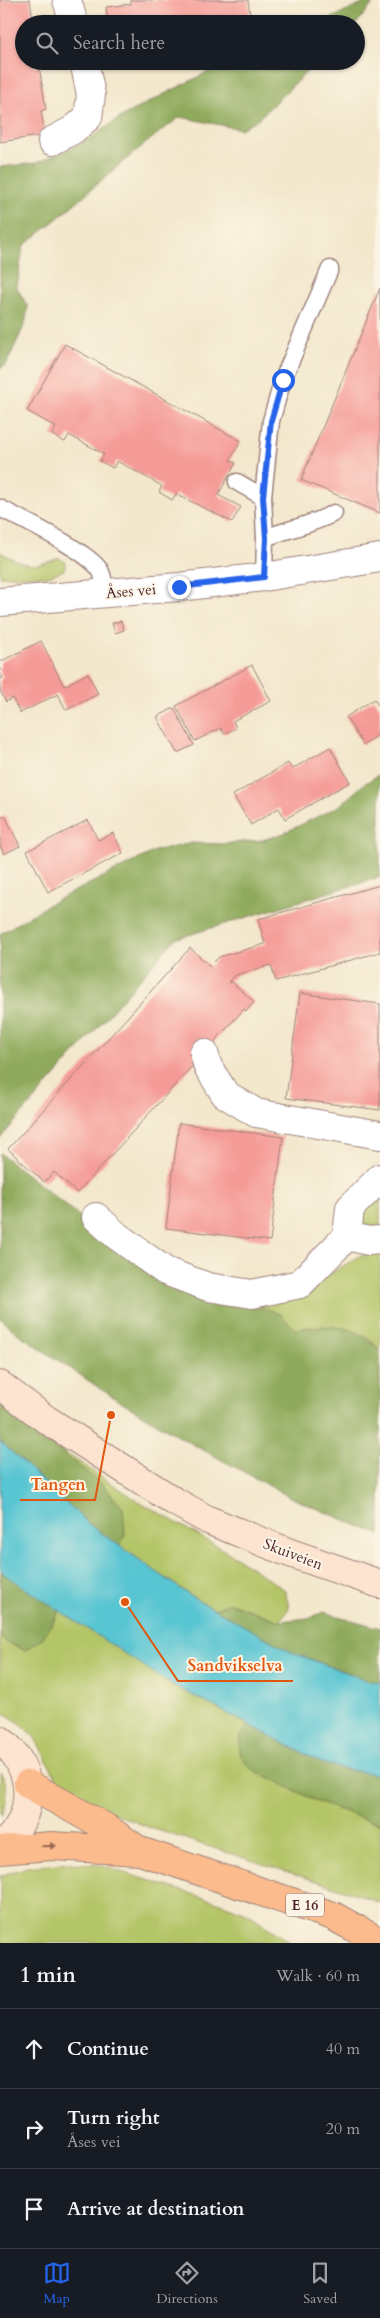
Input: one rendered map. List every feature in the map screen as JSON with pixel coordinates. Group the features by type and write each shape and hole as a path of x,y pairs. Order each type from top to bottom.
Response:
{"highway":[{"name":"E 16","path":"28,1784 105,1827 140,1851"},
{"name":"E 16","path":"0,1848 51,1846 140,1851 225,1878 333,1916 380,1942"}],"main road":[{"name":"Skuiveien","path":"0,1385 47,1420 174,1501 208,1520 290,1553 380,1584"},
{"path":"0,1740 18,1757 28,1784 28,1800 24,1815 17,1830 0,1848"}],"street":[{"path":"67,0 71,15"},
{"path":"52,141 73,130 88,117 91,94 86,70"},
{"name":"Åses vei","path":"0,602 264,577 380,558"},
{"path":"204,1053 208,1067 226,1094 256,1114 380,1135"},
{"path":"96,1217 117,1236 165,1271 208,1287 252,1294 300,1284 347,1236 350,1208 380,1178"},
{"path":"347,1236 369,1241 380,1240"}],"lane":[{"path":"264,577 266,538 263,497 271,421 281,388 330,269"},
{"path":"237,482 263,497"},
{"path":"0,508 81,554 101,571 105,593"},
{"path":"266,538 291,528 317,522 334,513"}],"green space":[{"path":"371,0 376,0 364,15 338,15"},
{"path":"212,70 309,70 259,118 241,129 180,117 139,148 23,246 17,288 28,307 25,324 6,365 0,368 0,167 36,163 81,144 126,114"},
{"path":"0,552 22,563 34,565 59,558 66,562 64,570 48,576 0,576"},
{"path":"380,774 380,877 175,939 0,1139 0,934 51,903 155,851 192,843 222,844 263,840 284,833 339,806 364,784"},
{"path":"0,1153 144,1268 199,1294 268,1309 281,1315 295,1329 331,1327 352,1330 371,1342 380,1351 380,1535 292,1498 192,1444 119,1401 17,1333 0,1318"},
{"path":"380,1190 380,1227 364,1227 359,1216"},
{"path":"380,1252 380,1351 369,1338 325,1326 295,1329 281,1315 199,1294 304,1289 360,1256"},
{"path":"0,1401 38,1435 102,1484 123,1508 125,1535 120,1546 90,1525 0,1441"},
{"path":"38,1435 135,1499 234,1556 285,1590 289,1608 280,1621 230,1603 214,1609 191,1596 120,1546 125,1535"},
{"path":"1,1571 60,1610 41,1640 25,1650 8,1643 0,1637"},
{"path":"230,1603 280,1621 308,1618 324,1612 380,1628 380,1682 370,1681 291,1652 214,1609"},
{"path":"60,1610 171,1684 249,1725 240,1737 320,1803 380,1824 380,1903 148,1827 87,1802 62,1785 35,1738 20,1723 0,1711 0,1637 8,1643 50,1628"},
{"path":"249,1725 322,1763 380,1775 380,1824 320,1803 250,1768 240,1754 240,1737"},
{"path":"0,1772 7,1788 7,1794 5,1806 0,1817"},
{"path":"68,1863 96,1864 218,1902 249,1914 291,1943 0,1943 0,1876 27,1867"}],"water":[{"path":"0,1441 90,1525 191,1596 291,1652 369,1681 380,1682 380,1775 322,1763 171,1684 5,1575 0,1569"}],"building":[{"path":"0,0 30,0 32,15 15,15 15,70 40,70 46,109 41,111 45,135 0,142"},
{"path":"131,0 248,0 250,15 107,15 106,7 131,4"},
{"path":"380,288 380,513 301,480"},
{"path":"65,344 241,441 230,460 236,463 218,495 241,507 232,522 176,494 172,500 159,492 162,486 117,461 113,468 100,461 104,454 69,435 65,442 52,435 56,427 27,411"},
{"path":"121,621 124,630 115,633 112,623"},
{"path":"41,641 64,686 88,673 98,694 66,710 58,694 20,713 12,698 6,702 0,691 0,679 3,678 0,672 0,662"},
{"path":"252,665 271,701 233,721 236,728 224,734 221,728 195,741 176,706"},
{"path":"374,699 380,708 380,734 363,745 346,717"},
{"path":"174,708 194,745 177,753 157,717"},
{"path":"330,747 350,782 285,819 279,808 251,825 233,795 288,763 292,769"},
{"path":"5,816 20,846 4,854 0,845 0,818"},
{"path":"88,820 98,840 113,833 123,853 48,892 27,851"},
{"path":"380,885 380,952 276,981 271,965 236,975 228,983 232,982 254,1002 246,1011 244,1009 77,1193 54,1172 44,1182 8,1149 190,948 210,966 219,957 265,944 258,919"},
{"path":"300,993 380,1004 380,1110 286,1098"},
{"path":"179,1123 283,1137 270,1241 166,1228"}],"place":[{"name":"Tangen","path":"111,1415"},
{"name":"Sandvikselva","path":"125,1602"}],"route":[{"path":"179,587 264,577 266,538 263,497 271,421 283,380"}]}
